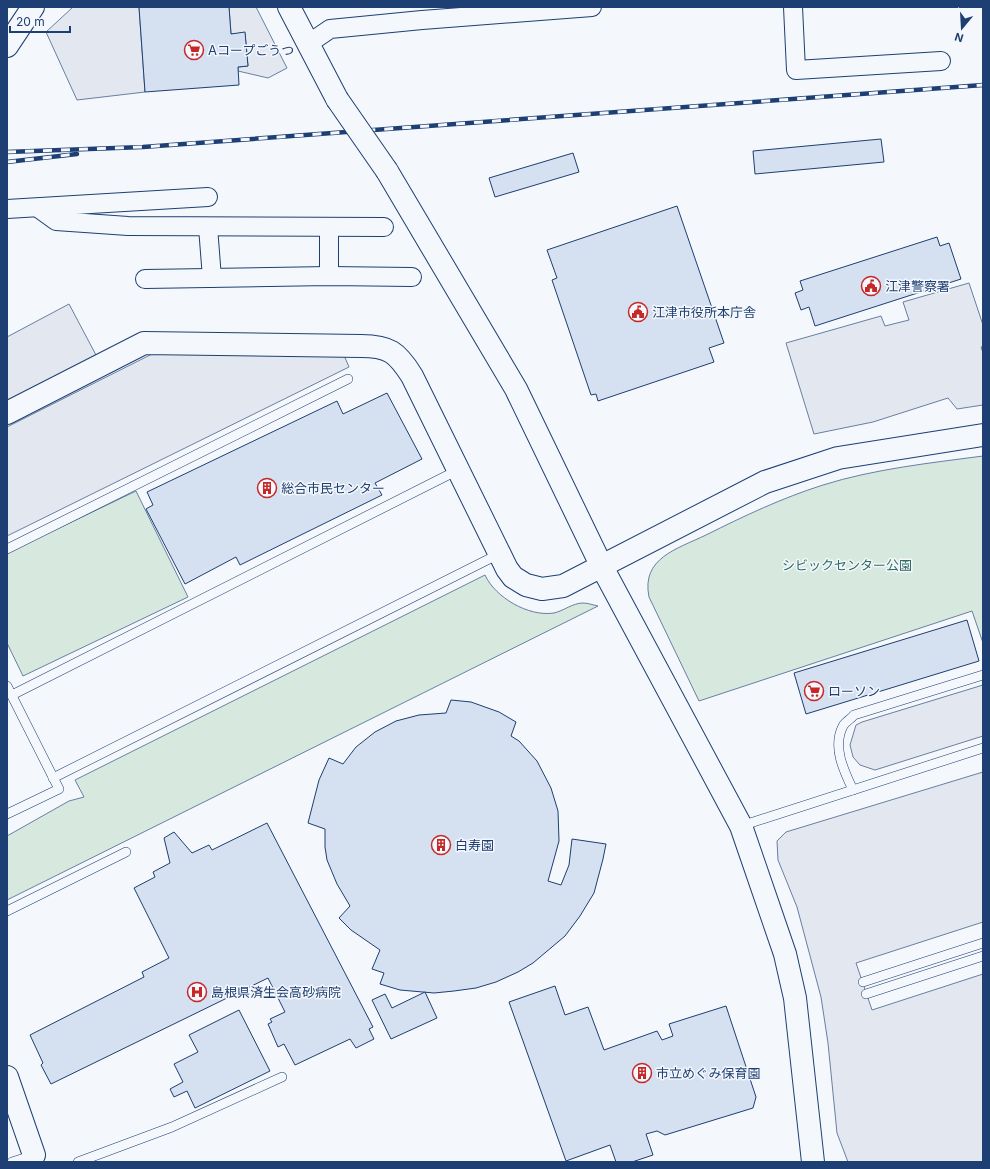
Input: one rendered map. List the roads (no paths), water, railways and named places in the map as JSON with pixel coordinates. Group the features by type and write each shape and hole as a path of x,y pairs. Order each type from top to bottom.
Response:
{"main road":[{"path":"7,46 33,7"},
{"path":"289,7 337,99 387,171 516,389 601,565 741,826 785,954 794,991 813,1162"},
{"path":"7,413 144,343 373,346 384,348 394,353 403,361 412,376 507,569 513,577 526,585 542,589 568,584 601,565 765,482 838,458 983,435"},
{"path":"7,1077 35,1158"}],"street":[{"path":"308,44 330,29 422,20 592,7"},
{"path":"794,7 796,70 940,60"},
{"path":"7,209 208,197"},
{"path":"38,208 56,221 128,226 384,227"},
{"path":"208,227 212,278"},
{"path":"329,227 329,276"},
{"path":"145,279 329,276 412,277"}],"lane":[{"path":"7,549 348,379"},
{"path":"12,695 458,470"},
{"path":"53,778 499,554"},
{"path":"853,790 841,764 839,748 840,735 844,725 854,715 983,675"},
{"path":"7,686 59,789 7,814"},
{"path":"741,826 983,748"},
{"path":"7,911 126,852"},
{"path":"862,982 983,943"},
{"path":"866,994 983,956"},
{"path":"78,1162 172,1127 282,1077"},
{"path":"12,1162 35,1158"}],"railway":[{"path":"7,152 143,147 983,85"},
{"path":"7,162 77,154"}],"place":[{"name":"Aコープごうつ","path":"194,50"},
{"name":"江津警察署","path":"871,286"},
{"name":"江津市役所本庁舎","path":"638,312"},
{"name":"総合市民センター","path":"267,488"},
{"name":"ローソン","path":"814,691"},
{"name":"白寿園","path":"441,845"},
{"name":"島根県済生会高砂病院","path":"197,992"},
{"name":"市立めぐみ保育園","path":"642,1073"}],"park label":[{"name":"シビックセンター公園","path":"847,565"}]}
